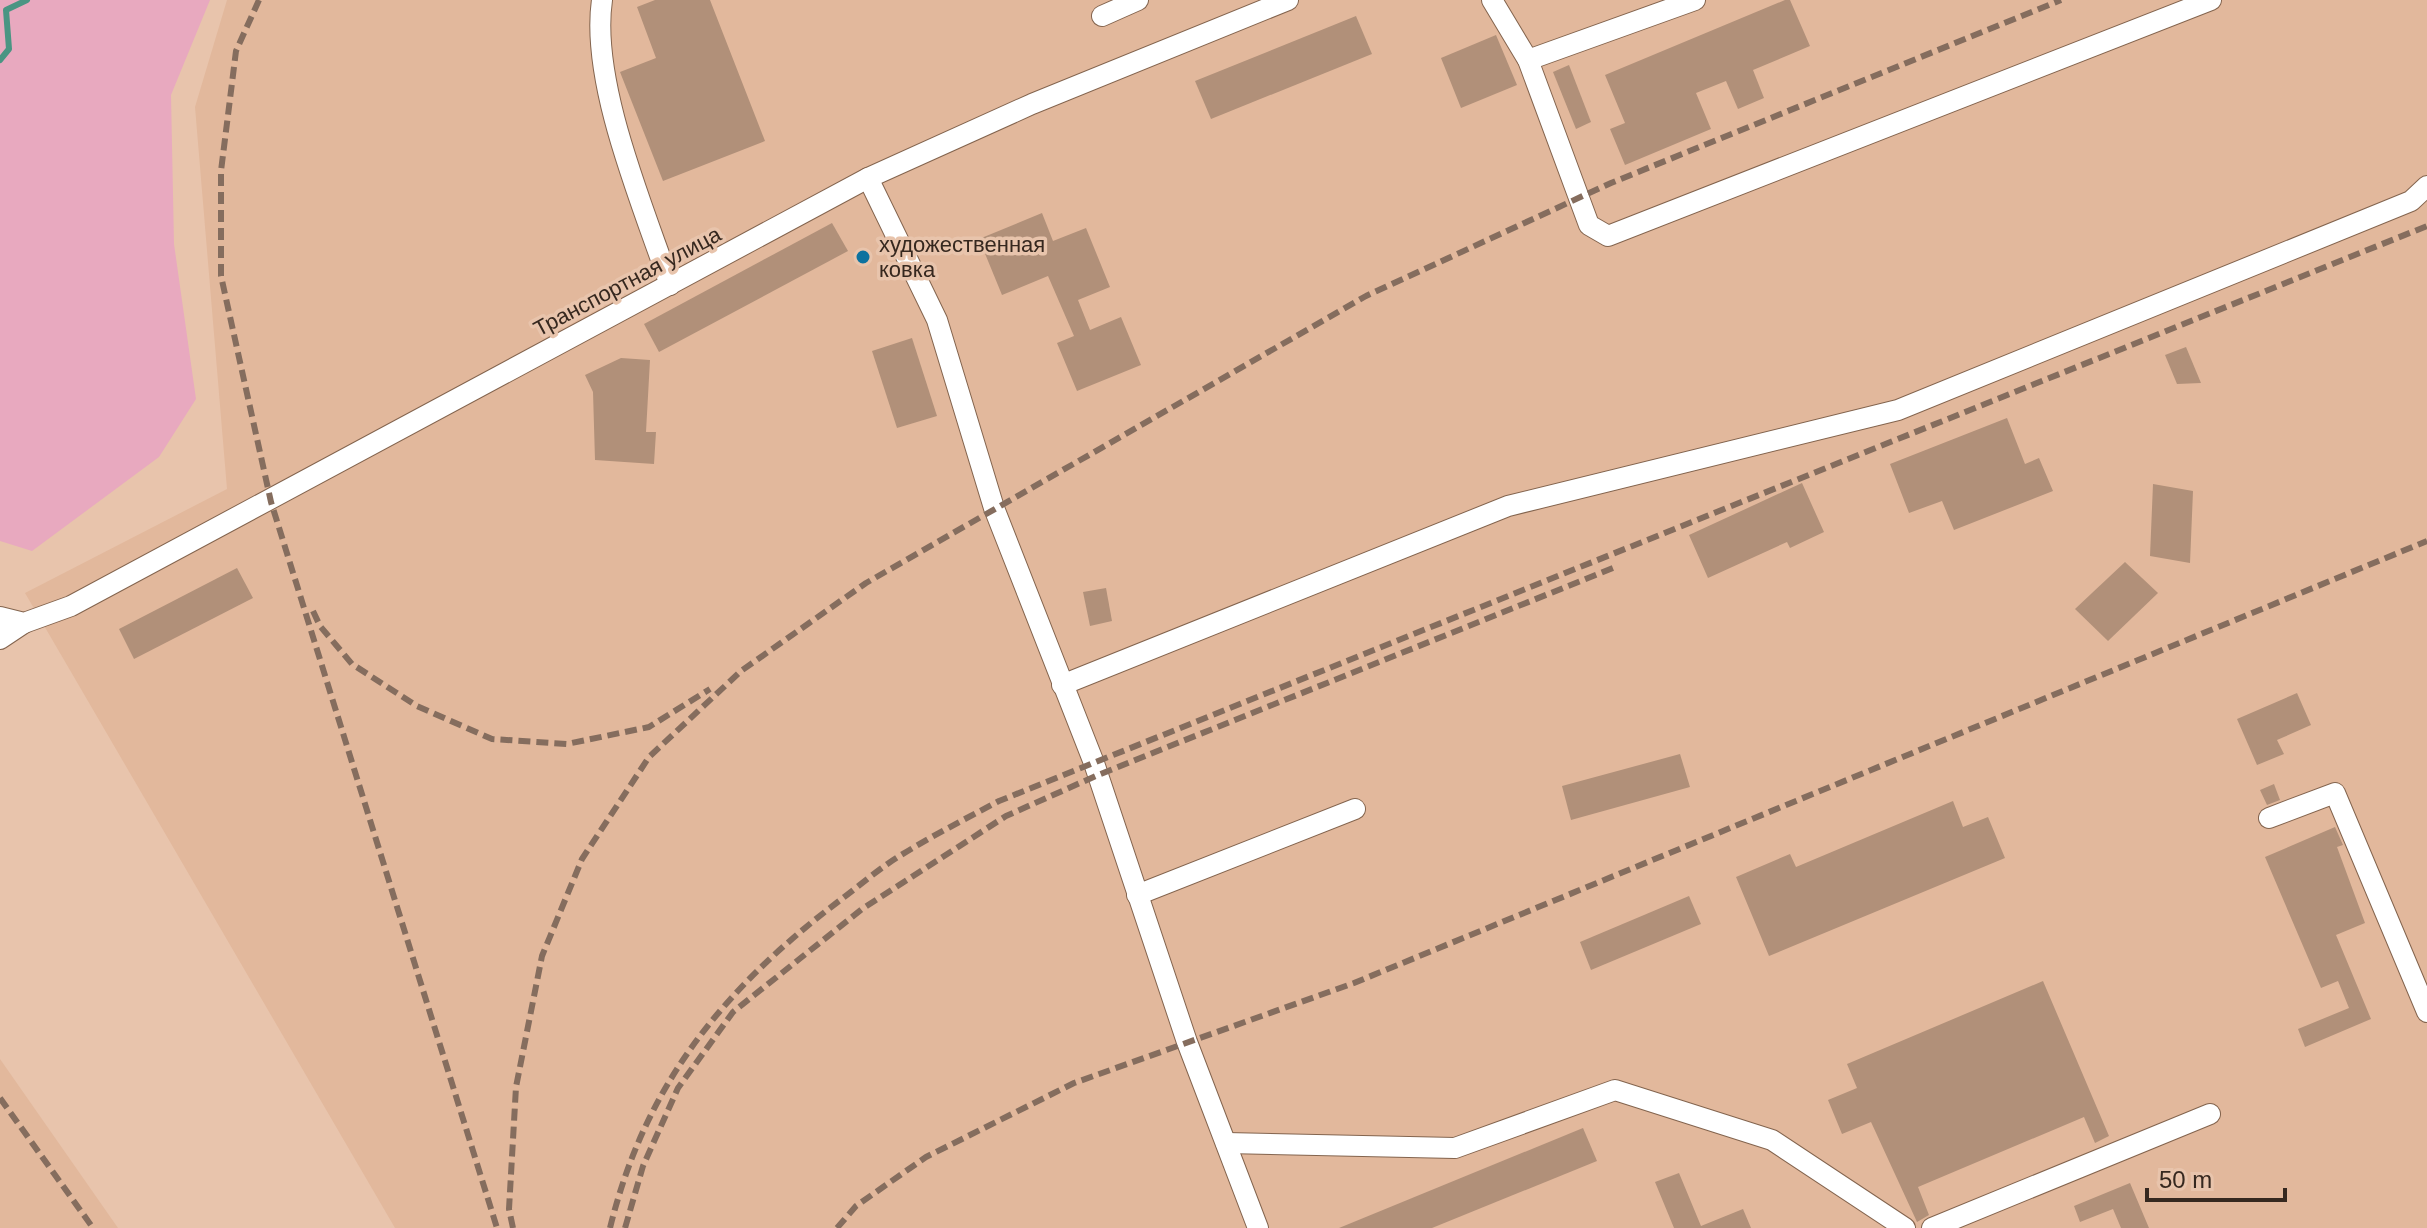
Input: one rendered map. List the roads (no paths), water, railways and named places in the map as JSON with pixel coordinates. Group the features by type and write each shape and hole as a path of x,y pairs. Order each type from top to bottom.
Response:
{"street":[{"path":"602,0 600,16 611,108 670,285"},
{"path":"1102,16 1138,0"},
{"name":"Транспортная улица","path":"0,639 24,623 71,606 257,509 868,178 1032,104 1288,0"},
{"path":"1492,0 1528,60 1589,225 1608,236 2211,0"},
{"path":"1528,60 1695,0"},
{"path":"868,178 937,320 994,508 1094,763 1137,895 1258,1228"},
{"path":"1062,685 1508,506 1898,410 2411,201 2427,186"},
{"path":"0,617 24,623"},
{"path":"2269,818 2335,793 2427,1012"},
{"path":"1137,895 1355,809"},
{"path":"1226,1143 1455,1148 1615,1090 1772,1140 1905,1228"},
{"path":"1932,1228 2210,1114"}],"waterway":[{"path":"0,60 9,49 6,10 27,0"}],"railway":[{"path":"259,0 236,51 221,171 221,276 271,502 497,1228"},
{"path":"513,1228 509,1209 516,1087 542,956 582,859 649,757 741,671 866,583 1366,296 1611,183 2061,0"},
{"path":"610,1228 644,1129 667,1085 725,1005 797,934 883,867 935,835 999,801 2427,226"},
{"path":"837,1228 856,1206 926,1157 1074,1083 1354,983 2427,541"},
{"path":"625,1228 643,1166 678,1088 733,1012 862,909 1006,816 1098,775 1613,568"},
{"path":"313,611 320,626 352,664 417,706 492,739 567,744 649,727 710,689"},
{"path":"0,1098 93,1228"}],"place":[{"name":"художественная ковка","path":"863,257"}]}
